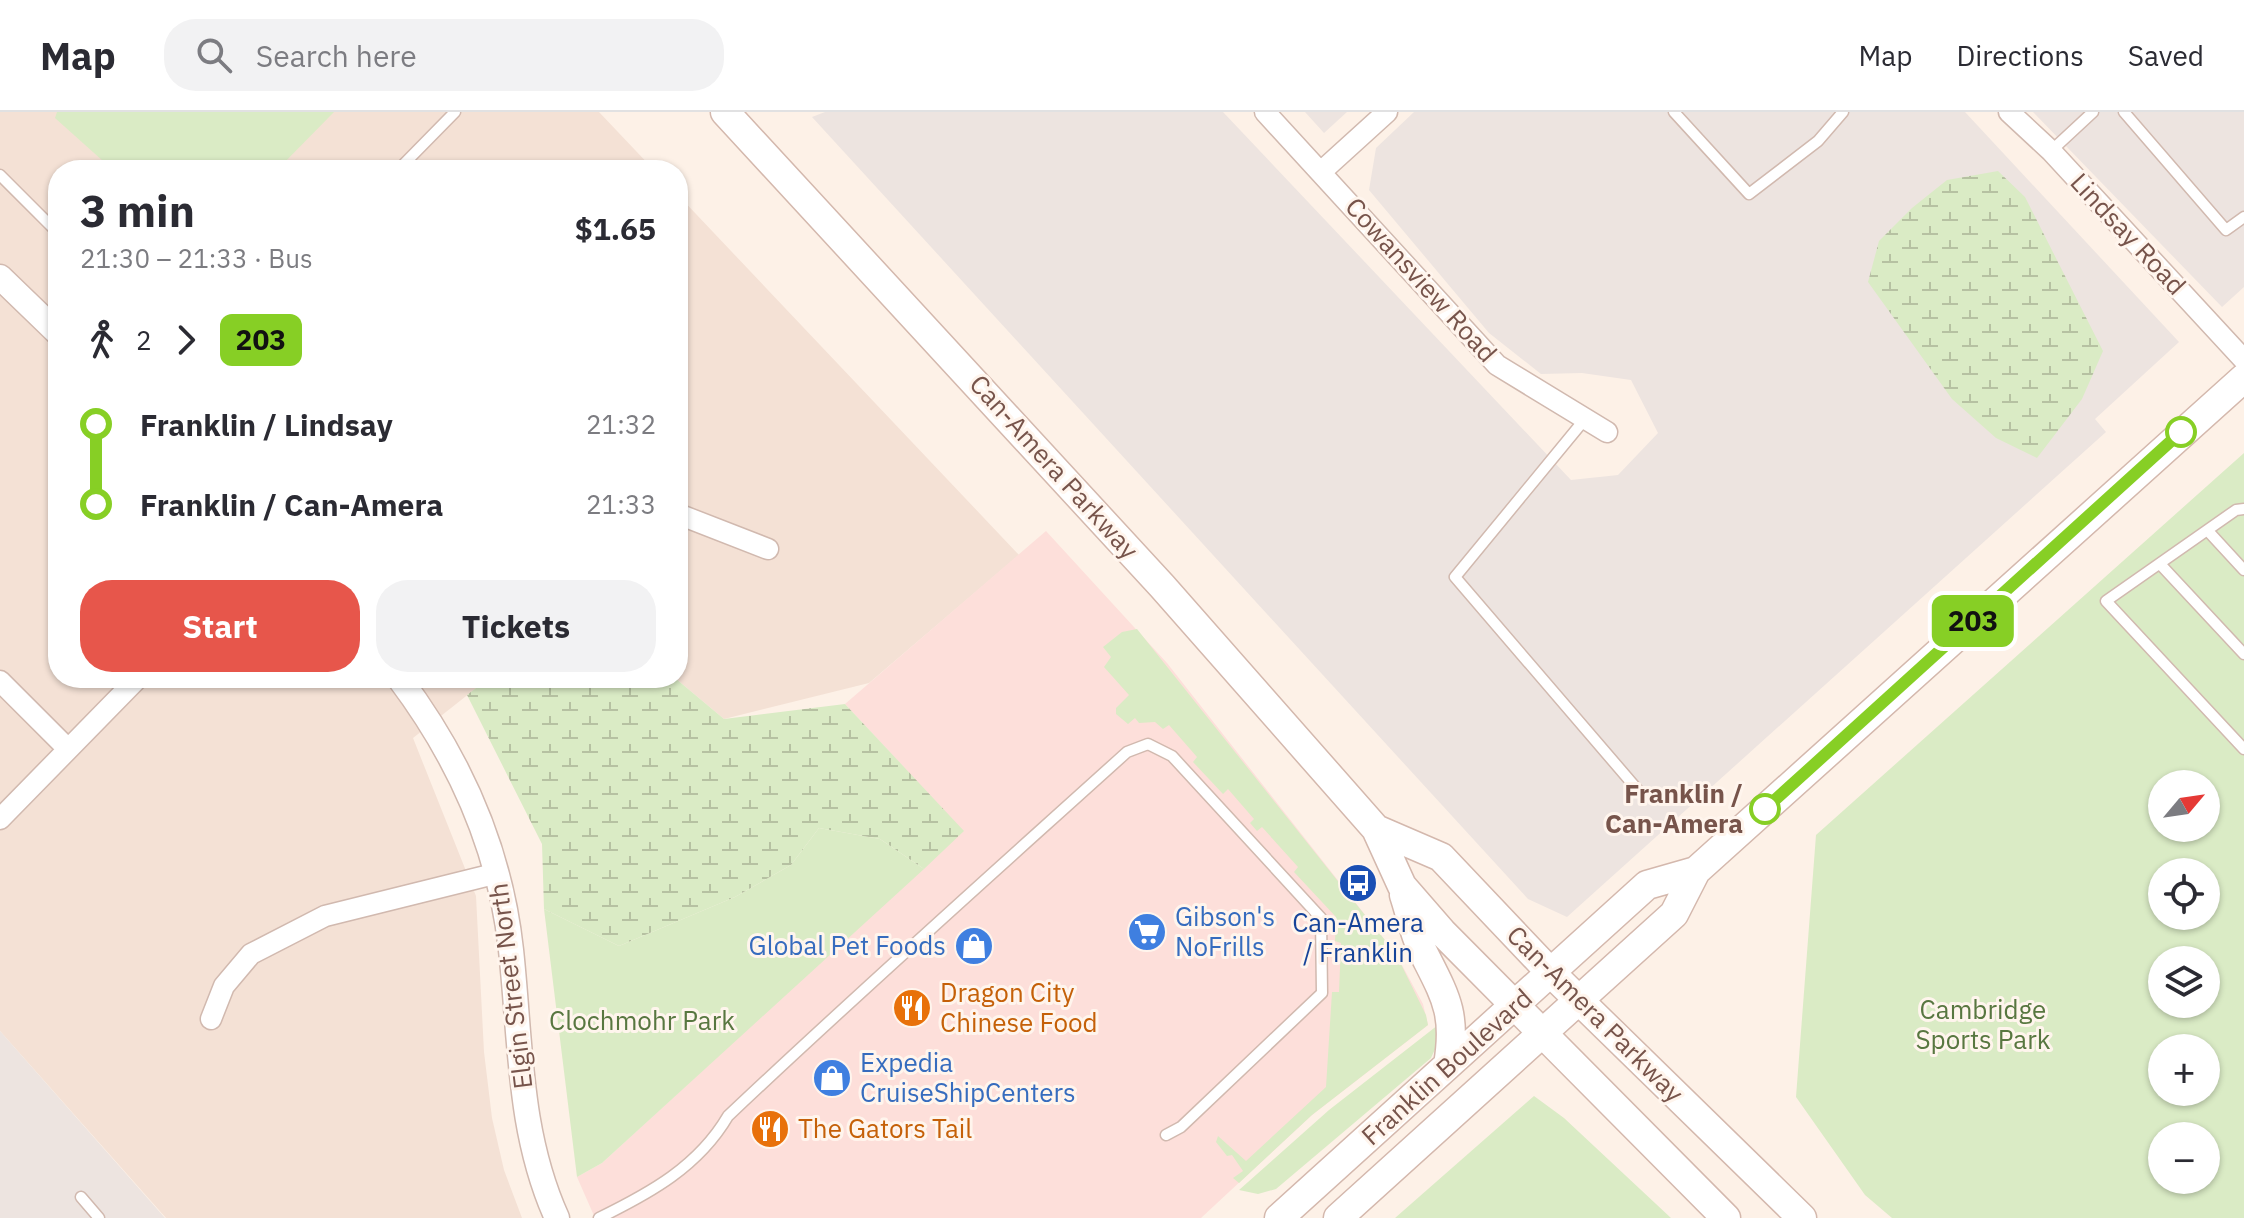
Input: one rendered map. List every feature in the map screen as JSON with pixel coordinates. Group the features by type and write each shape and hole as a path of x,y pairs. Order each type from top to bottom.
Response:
{"main road":[{"name":"Can-Amera Parkway","path":"725,112 1162,586 1376,829 1402,886 1542,1033 1726,1218"},
{"name":"Franklin Boulevard","path":"1338,1218 1674,914 1696,871 2244,378"},
{"name":"Can-Amera Parkway","path":"1376,829 1441,857 1551,973 1802,1218"},
{"name":"Franklin Boulevard","path":"1279,1218 1647,885 1696,871"},
{"path":"1402,886 1421,948 1448,1005 1454,1031 1448,1065"}],"street":[{"name":"Cowansview Road","path":"1265,112 1497,365 1607,432"},
{"path":"1322,171 1387,112"},
{"name":"Lindsay Road","path":"2009,112 2051,151 2244,360"},
{"path":"0,277 48,323"},
{"path":"688,518 768,549"},
{"path":"0,681 68,749"},
{"path":"0,819 128,688"},
{"name":"Elgin Street North","path":"406,688 450,753 472,797 498,873 512,953 519,1071 528,1130 557,1218"},
{"path":"211,1019 224,986 251,954 325,916 498,873"}],"lane":[{"path":"408,160 455,112"},
{"path":"1674,112 1749,194 1818,141 1843,112"},
{"path":"2051,151 2093,112"},
{"path":"2124,112 2226,230 2244,217"},
{"path":"0,175 48,223"},
{"path":"1585,419 1455,577 1637,789"},
{"path":"2244,509 2236,510 2106,601 2244,749"},
{"path":"2208,531 2244,570"},
{"path":"2160,564 2244,654"},
{"path":"599,1218 674,1177 716,1137 728,1116 856,995 1127,752 1148,744 1172,756 1321,918 1322,993 1188,1121 1166,1135"},
{"path":"81,1197 99,1218"}],"shaded area":[{"path":"0,112 599,112 645,160 48,160 48,688 476,688 413,738 476,896 484,1052 492,1118 504,1170 522,1218 166,1218 0,1031"},
{"path":"825,112 1223,112 1571,480 1618,475 1658,433 1631,380 1582,373 1541,374 1489,333 1369,190 1376,148 1414,112 1965,112 2179,342 2095,419 2106,432 1567,917 1528,899 812,117"},
{"path":"1305,112 1347,112 1324,133"},
{"path":"2033,112 2244,112 2244,287 2222,307"},
{"path":"688,206 1019,555 869,683 724,719 687,688"},
{"path":"1046,531 1167,663 1396,954 1423,1004 1428,1025 1312,1115 1201,1218 595,1218 577,1177 602,1163 963,831 845,704"},
{"path":"0,1031 165,1218 0,1218"}],"green space":[{"path":"57,112 334,112 287,160 102,160 55,118"},
{"path":"1998,171 2025,197 2103,351 2082,399 2037,458 1996,438 1952,399 1868,282 1879,241 1912,208 1947,180"},
{"name":"Cambridge Sports Park","path":"2244,453 2244,1218 1892,1218 1865,1195 1796,1097 1816,835"},
{"path":"1137,629 1396,954 1428,1025 1312,1115 1239,1183 1233,1178 1243,1171 1232,1155 1227,1156 1216,1142 1218,1136 1246,1161 1326,1087 1332,992 1339,992 1341,943 1335,941 1336,917 1294,872 1298,867 1262,827 1257,831 1250,823 1254,819 1228,789 1223,794 1193,762 1197,757 1169,725 1163,729 1155,722 1139,723 1135,718 1128,724 1116,714 1116,708 1129,695 1104,667 1111,657 1103,647 1122,632"},
{"path":"476,688 687,688 724,719 845,704 964,831 924,869 880,839 819,828 791,865 735,897 619,946 544,909 542,844 467,695"},
{"name":"Clochmohr Park","path":"819,828 880,839 924,869 602,1163 577,1177 544,909 619,946 735,897 791,865"},
{"path":"1438,1025 1440,1038 1431,1058 1276,1189 1258,1194 1239,1190 1329,1110"},
{"path":"1534,1096 1564,1118 1671,1218 1395,1218"}],"bus line":[{"name":"203","path":"1765,809 2181,432"}],"place":[{"name":"Franklin / Can-Amera","path":"1765,809"},
{"name":"Can-Amera / Franklin","path":"1358,883"},
{"name":"Gibson's NoFrills","path":"1147,932"},
{"name":"Global Pet Foods","path":"974,946"},
{"name":"Dragon City Chinese Food","path":"912,1008"},
{"name":"Expedia CruiseShipCenters","path":"832,1078"},
{"name":"The Gators Tail","path":"770,1129"}]}
